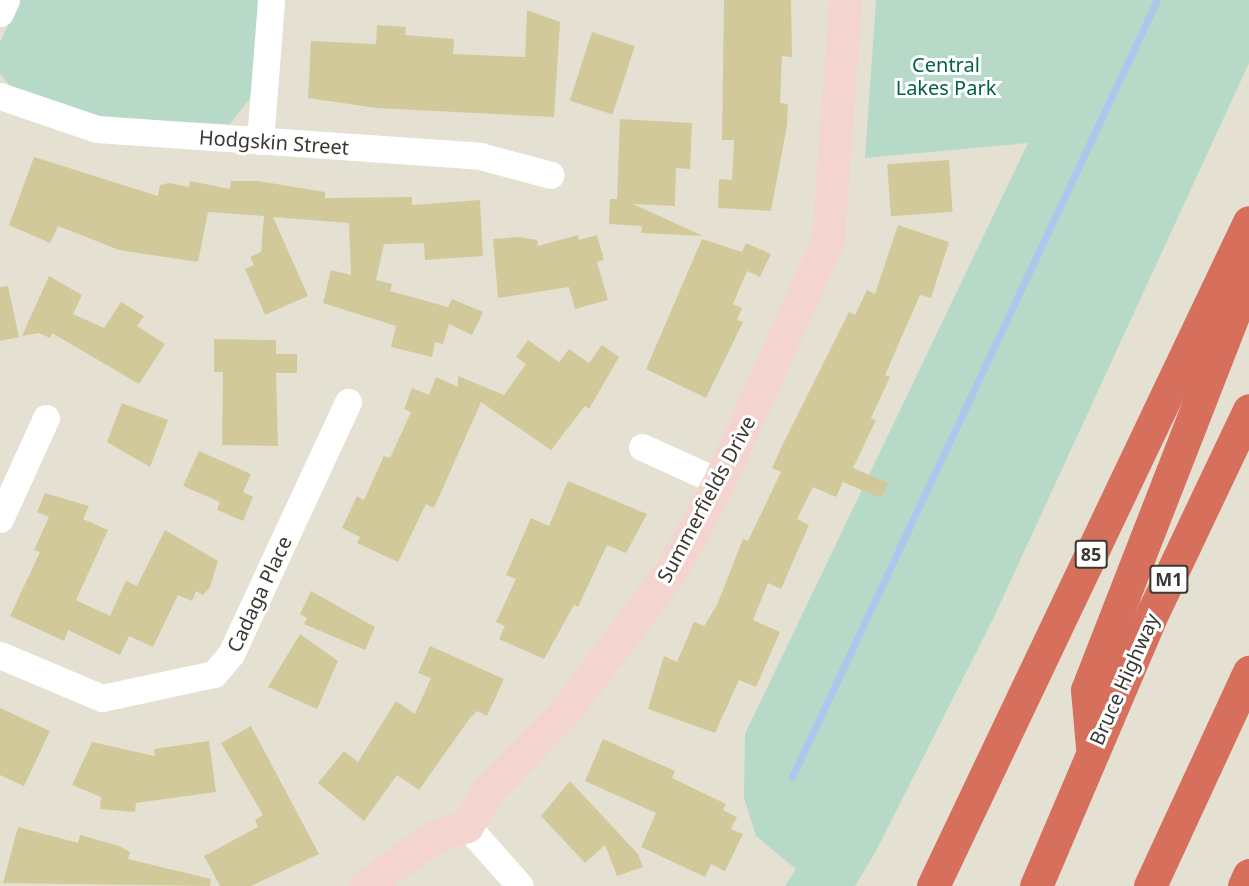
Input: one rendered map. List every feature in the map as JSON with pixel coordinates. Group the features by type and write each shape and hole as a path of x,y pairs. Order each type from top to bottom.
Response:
{"highway":[{"name":"85","path":"933,886 1249,222"},
{"path":"1092,751 1087,690 1249,275"},
{"name":"Bruce Highway","path":"1036,886 1092,751 1249,410"},
{"path":"1150,886 1249,672"},
{"path":"1200,776 1249,730"},
{"path":"1244,886 1249,875"}],"street":[{"path":"0,13 6,0"},
{"path":"261,141 271,0"},
{"name":"Summerfields Drive","path":"467,826 486,791 565,711 640,617 719,482 828,239 845,0"},
{"name":"Hodgskin Street","path":"0,96 78,126 480,156 551,175"},
{"name":"Cadaga Place","path":"0,655 102,698 214,674 231,654 348,402"},
{"path":"0,519 46,418"},
{"path":"642,447 719,482"},
{"path":"365,886 432,838 467,826 520,886"}],"green space":[{"path":"20,0 258,0 252,96 230,124 80,118 13,89 0,74 0,42"},
{"name":"Central Lakes Park","path":"876,0 1249,0 1249,63 993,619 877,849 855,886 785,886 796,869 756,836 744,798 745,734 1028,143 865,158"}],"building":[{"path":"724,0 791,0 792,57 782,56 780,103 788,104 787,125 771,211 718,208 719,179 732,180 734,140 722,140"},
{"path":"527,10 560,22 554,117 376,108 308,98 311,41 376,44 377,25 406,27 405,35 454,39 453,54 525,57"},
{"path":"592,32 635,46 613,114 570,100"},
{"path":"620,119 692,123 690,169 676,168 675,206 633,204 703,236 641,233 642,226 609,224 610,199 617,199"},
{"path":"34,157 158,196 160,185 169,183 189,187 190,181 230,189 231,181 258,181 325,192 325,198 412,197 412,205 480,200 483,256 425,260 424,243 384,244 376,280 392,284 390,291 448,307 452,299 483,312 472,335 449,324 443,344 435,342 432,357 391,347 396,326 323,303 331,270 351,275 349,223 273,217 308,296 265,315 245,269 254,265 250,257 261,252 264,216 208,212 198,262 119,250 58,226 50,243 9,225"},
{"path":"949,160 953,212 891,216 887,164"},
{"path":"898,225 949,242 931,298 920,295 885,375 890,377 871,418 876,420 853,468 888,483 881,498 843,482 836,497 813,487 797,519 809,525 781,589 768,583 753,620 780,632 756,687 739,680 715,733 648,709 664,656 677,662 694,622 704,626 717,605 743,539 748,541 781,472 772,468 782,446 849,312 855,315 867,290 875,294"},
{"path":"578,235 579,240 597,235 604,260 597,262 608,300 575,309 569,287 498,298 493,239 519,237 537,240 538,246"},
{"path":"702,239 742,252 746,243 771,254 760,277 747,271 733,304 742,308 737,320 743,322 706,398 646,369"},
{"path":"49,276 82,295 73,314 104,328 121,302 144,316 137,326 165,344 139,384 52,333 50,338 39,333 22,336"},
{"path":"8,286 19,337 0,341 0,287"},
{"path":"214,339 276,340 276,354 297,354 297,373 276,373 278,446 222,445 223,372 214,372"},
{"path":"528,340 559,362 569,349 589,363 602,345 619,357 589,409 585,406 551,450 481,402 434,508 426,504 398,562 357,543 360,537 342,528 357,496 364,500 384,456 390,458 411,412 404,409 412,388 429,395 436,377 458,387 458,376 504,395 526,364 516,357"},
{"path":"122,403 168,420 150,467 107,442"},
{"path":"199,451 251,474 243,492 253,497 243,521 217,510 220,502 183,486"},
{"path":"568,481 647,514 626,553 607,545 578,607 574,605 544,659 499,639 505,626 496,622 516,579 506,575 531,518 549,526"},
{"path":"45,493 89,506 83,519 108,530 76,600 110,616 126,581 137,586 165,530 218,561 210,587 203,595 196,591 192,601 178,595 153,647 129,636 120,655 68,630 64,641 10,616 40,552 34,550 49,517 37,512"},
{"path":"311,591 375,627 365,650 304,624 307,618 300,614"},
{"path":"300,634 338,661 317,709 268,687"},
{"path":"430,646 504,679 487,716 477,711 470,718 419,790 397,775 364,821 318,783 344,751 358,762 396,701 415,714 431,678 418,673"},
{"path":"0,708 50,731 24,786 0,775"},
{"path":"251,726 319,854 251,886 220,886 204,856 258,827 255,820 263,815 221,743"},
{"path":"603,739 675,771 672,778 726,804 723,810 737,817 731,829 743,834 725,871 711,864 705,877 641,847 656,813 585,781"},
{"path":"209,741 216,792 136,803 135,812 100,809 101,797 72,785 92,742 155,756 154,749"},
{"path":"570,781 638,854 643,867 617,876 605,845 585,863 541,816"},
{"path":"18,827 78,843 80,835 119,846 130,852 128,859 211,879 210,886 3,883"}],"waterway":[{"path":"792,777 1157,0"}]}
